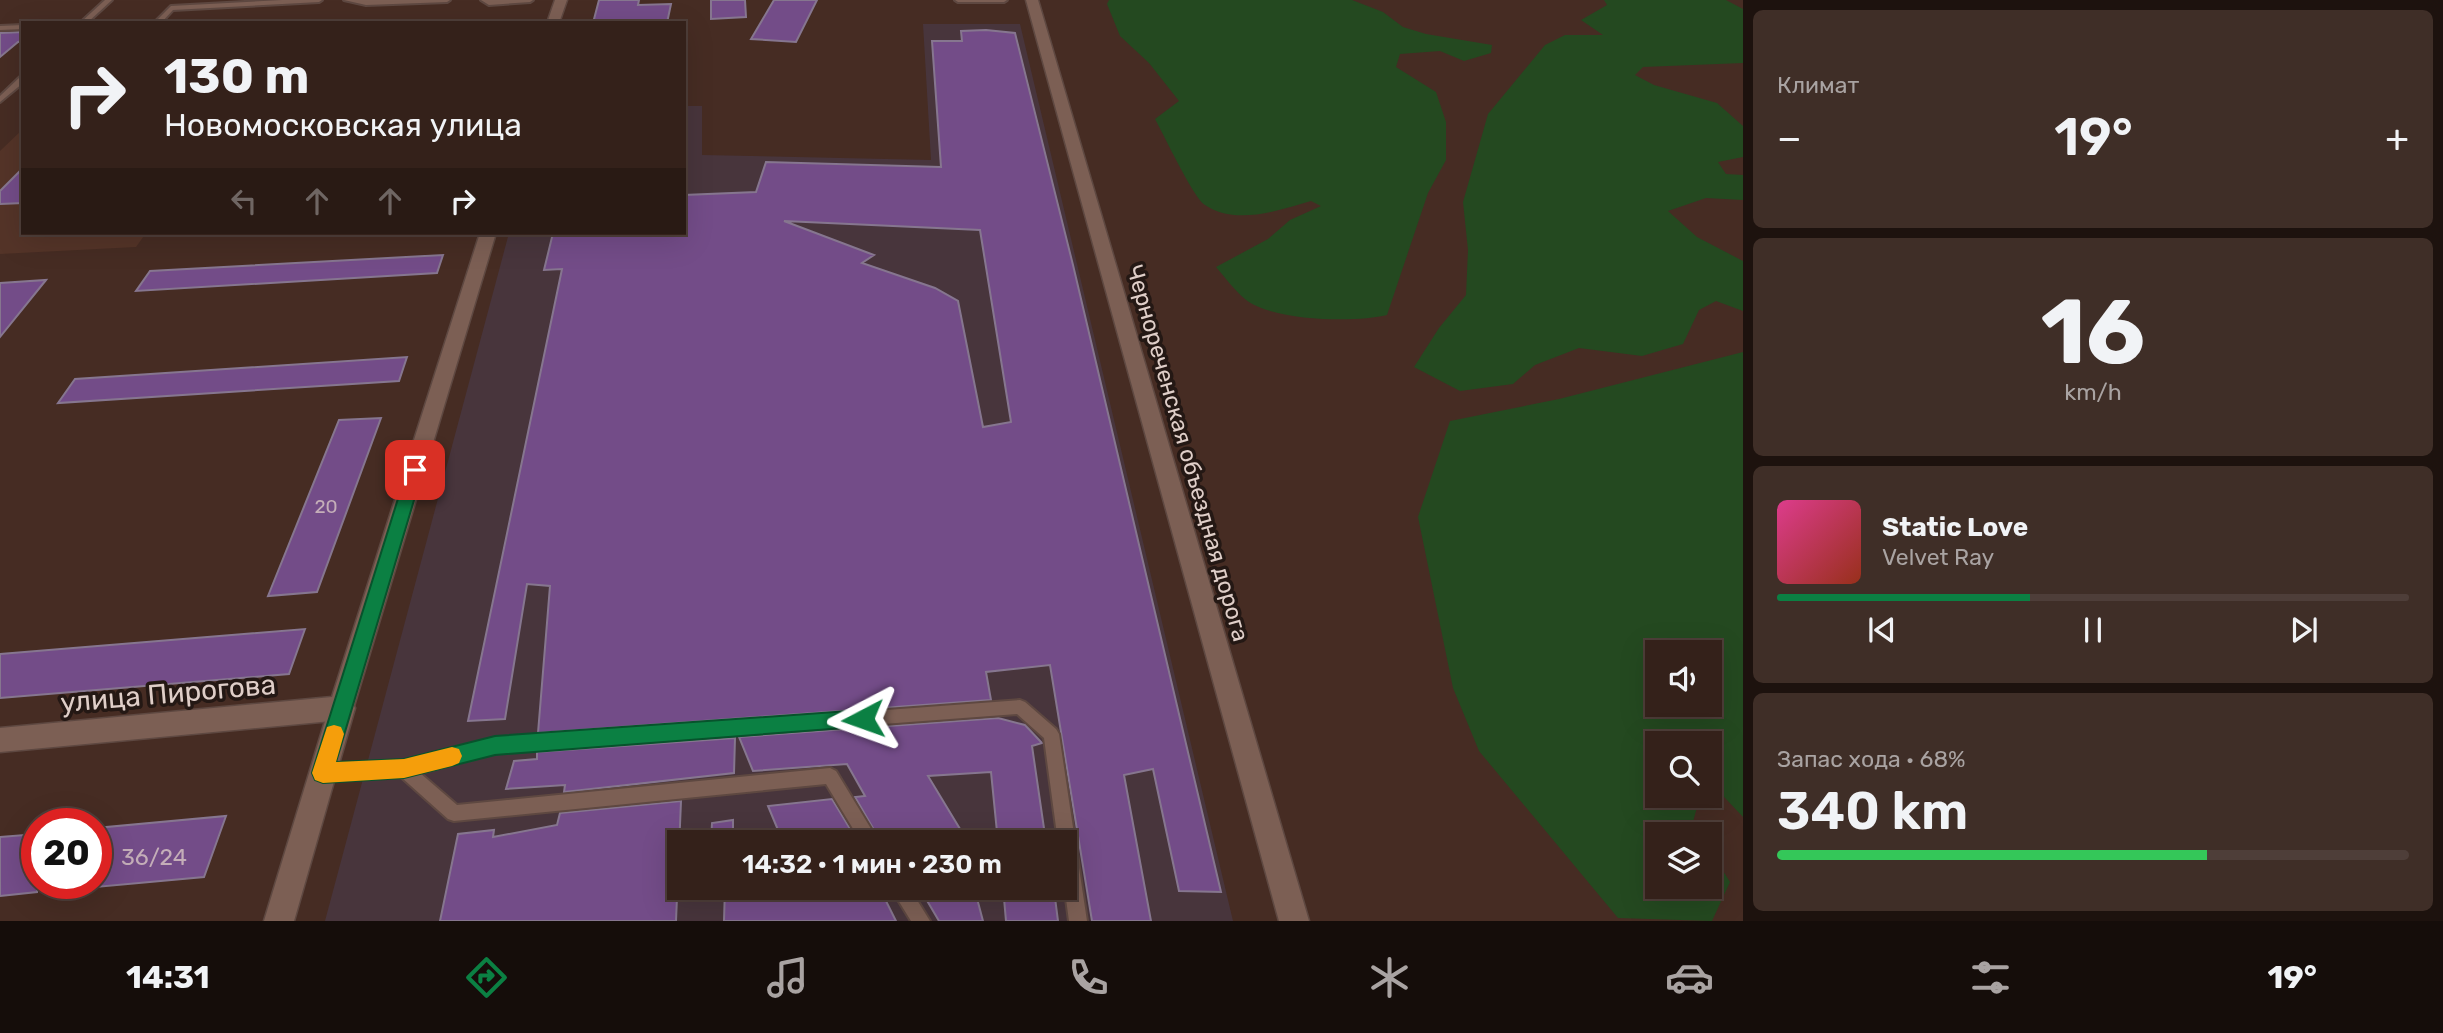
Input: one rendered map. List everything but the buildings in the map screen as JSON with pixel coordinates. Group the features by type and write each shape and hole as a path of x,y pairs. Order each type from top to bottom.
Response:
{"main road":[{"path":"554,21 561,0"},
{"name":"Чернореченская объездная дорога","path":"1032,0 1294,921"},
{"path":"279,921 487,235"},
{"name":"улица Пирогова","path":"0,740 342,708"}],"lane":[{"path":"85,21 109,0"},
{"path":"158,21 171,8 319,0"},
{"path":"347,0 366,3 447,0"},
{"path":"484,0 489,3 530,0"},
{"path":"958,0 1004,0"},
{"path":"0,28 21,27"},
{"path":"0,100 21,81"},
{"path":"323,773 404,768 495,746 1020,707 1051,734 1078,921"},
{"path":"404,768 454,813 830,776 864,830"},
{"path":"908,900 921,921"}],"shaded area":[{"path":"923,24 1020,24 1233,921 325,921 508,235 686,235 686,106 702,106 702,155 931,160"},
{"path":"21,131 21,235 145,235 136,247 0,254 0,151"}],"green space":[{"path":"1109,0 1352,0 1383,12 1403,27 1426,34 1492,45 1491,53 1464,61 1440,51 1400,54 1396,67 1436,92 1446,122 1446,160 1428,193 1387,315 1355,319 1293,316 1257,306 1233,288 1216,267 1268,239 1290,220 1321,206 1311,201 1272,212 1244,215 1217,211 1205,205 1186,178 1155,119 1179,101 1149,63 1120,36 1107,4"},
{"path":"1604,0 1726,0 1743,9 1743,63 1643,67 1635,75 1654,85 1717,103 1743,126 1743,157 1718,162 1726,174 1743,175 1743,200 1706,198 1668,211 1697,237 1743,261 1743,311 1716,301 1699,310 1683,344 1642,356 1579,348 1535,365 1513,384 1460,391 1414,367 1439,328 1466,295 1468,250 1463,202 1488,114 1545,45 1565,35 1603,35 1581,20 1607,5"},
{"path":"1743,352 1743,817 1722,795 1722,731 1645,731 1645,808 1697,808 1693,822 1645,822 1645,899 1722,899 1722,869 1730,882 1712,921 1618,918 1479,751 1453,688 1418,517 1450,421 1559,399"}],"slow traffic":[{"path":"334,734 323,773 404,768 452,756"}],"route":[{"path":"415,470 323,773 404,768 495,746 863,719"}]}
